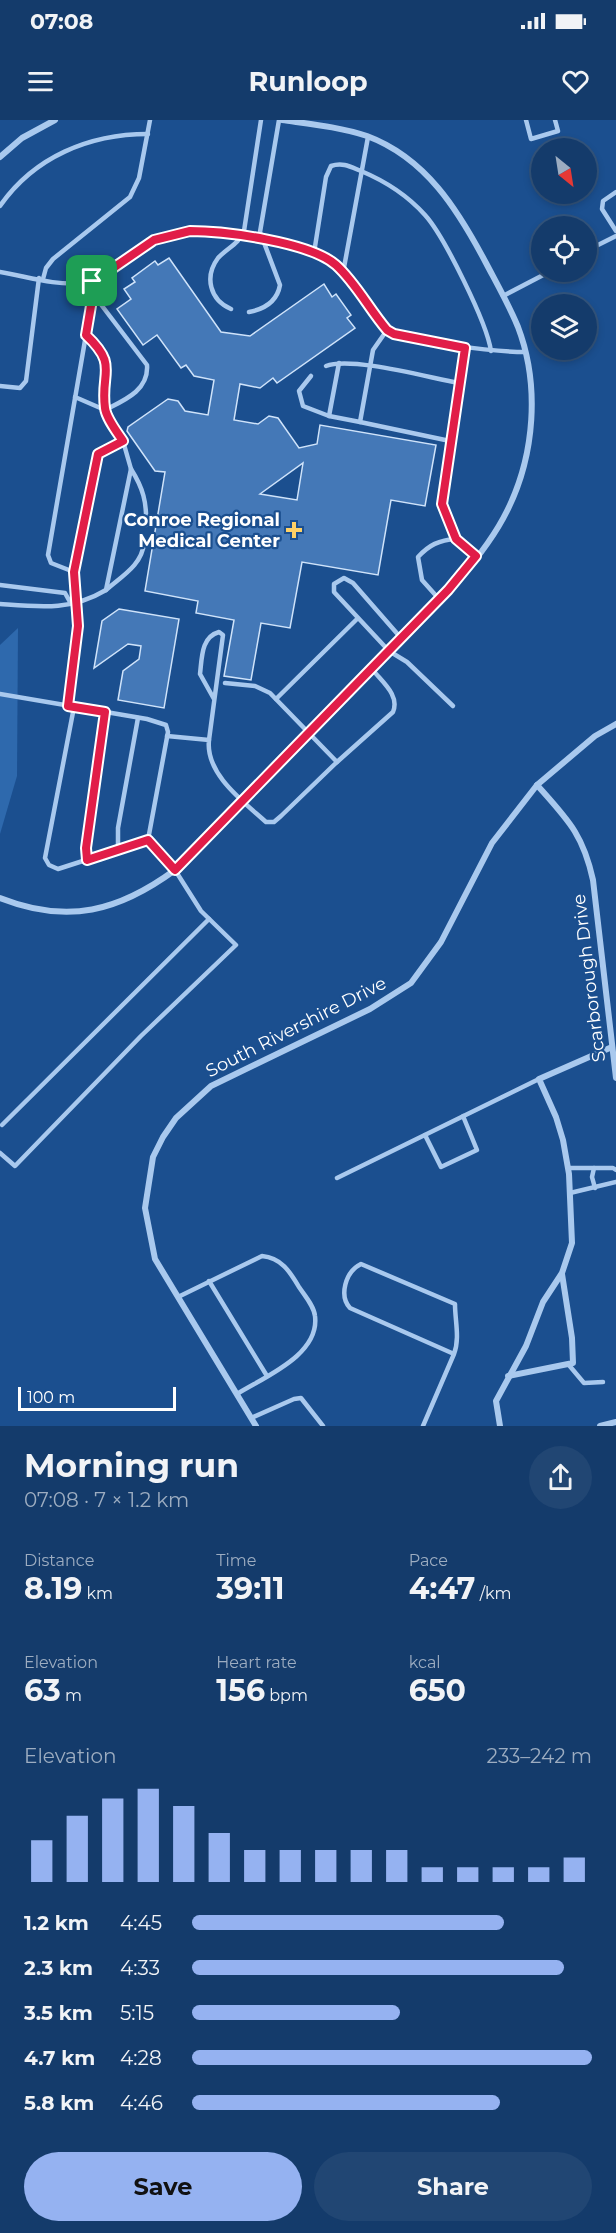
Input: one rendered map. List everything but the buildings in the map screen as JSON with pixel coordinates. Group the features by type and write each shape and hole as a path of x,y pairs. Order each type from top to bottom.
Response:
{"street":[{"path":"0,157 22,138 55,120"},
{"path":"0,898 28,907 58,912 80,912 108,907 128,900 175,870 439,599 476,556 508,510 526,456 531,409 530,380 518,327 462,217 449,198 411,161 368,136 280,120"},
{"name":"South Rivershire Drive","path":"256,1426 155,1259 145,1208 153,1157 176,1118 211,1086 370,1009 411,983 441,942 492,843 537,785 595,736 616,724"},
{"name":"Scarborough Drive","path":"537,785 576,830 587,852 593,880 614,1036 612,1047 616,1077"},
{"path":"500,1426 496,1401 526,1346 543,1302 562,1273 572,1244 568,1168 556,1117 539,1079 612,1047"},
{"path":"508,1376 573,1363 572,1338 562,1273"},
{"path":"600,1426 616,1422"}],"lane":[{"path":"0,386 20,387 26,381 41,278 46,268 53,259 130,197 139,177 150,120"},
{"path":"231,309 218,301 211,291 212,269 219,257 241,237 261,120"},
{"path":"249,312 261,310 272,302 280,285 279,276 262,240 261,232 280,120"},
{"path":"526,120 531,140 558,131 555,120"},
{"path":"0,206 14,186 63,151 98,139 148,134"},
{"path":"343,273 368,136"},
{"path":"314,253 326,177 331,166 343,164 362,171 407,198 427,216 482,320 490,351"},
{"path":"597,244 616,233 602,209 603,201 616,192"},
{"path":"0,272 69,283 89,281 103,275 154,240 170,234 210,231 262,240 314,253 334,263 387,330 394,334 465,348 525,352"},
{"path":"89,281 93,294 147,365 148,377 142,386 128,398 105,410"},
{"path":"503,296 531,281"},
{"path":"74,572 51,563 48,555 93,294"},
{"path":"360,423 369,366 378,340 387,330"},
{"path":"86,335 100,348 107,361 105,410 123,441 131,469 141,485 147,502 146,525"},
{"path":"465,348 442,504 456,539 476,556"},
{"path":"326,366 339,363 369,366 459,383"},
{"path":"329,416 339,363"},
{"path":"311,376 299,391 300,400 311,411 450,441"},
{"path":"75,397 105,410"},
{"path":"123,441 98,454 74,572 78,626 71,706 45,858 49,865 58,869 148,840"},
{"path":"106,590 131,469"},
{"path":"439,599 422,580 418,557 435,543 456,539"},
{"path":"0,604 60,608 70,602 88,601 106,590 135,566 143,553 144,543"},
{"path":"401,638 353,583 344,578 334,584 334,592 357,619 389,651 407,663 453,706"},
{"path":"0,585 66,593 70,602"},
{"path":"276,699 357,619"},
{"path":"214,699 200,674 205,643 211,634 219,632 224,635 208,749 218,773 243,802 266,822 274,822 393,712 396,705 393,695 372,669"},
{"path":"225,682 255,686 270,693 337,762"},
{"path":"0,694 166,725 167,736 148,840"},
{"path":"87,860 86,848 105,712"},
{"path":"118,849 118,828 138,718"},
{"path":"167,736 209,740"},
{"path":"0,1153 15,1166 141,1036 236,945 209,919 182,884 175,870 148,840"},
{"path":"1,1126 209,919"},
{"path":"337,1178 539,1079"},
{"path":"425,1135 441,1167 477,1150 463,1116"},
{"path":"568,1168 616,1170"},
{"path":"594,1168 592,1177 595,1188"},
{"path":"570,1193 616,1182"},
{"path":"178,1297 262,1256 270,1257 288,1269 312,1308 315,1317 313,1330 304,1353 237,1394"},
{"path":"423,1426 454,1354 458,1338 455,1304 361,1264 354,1267 342,1294 344,1301 351,1308 454,1354"},
{"path":"209,1281 267,1376"},
{"path":"568,1364 585,1383 603,1382"},
{"path":"252,1418 301,1398 322,1426"}],"shaded area":[{"path":"18,628 17,776 0,834 0,645"}],"place":[{"name":"Conroe Regional Medical Center","path":"294,530"}],"route":[{"path":"210,231 283,244 302,248 334,263 356,288 380,322 394,334 465,348 442,504 456,539 476,556 448,590 175,870 148,840 87,860 86,848 105,712 68,706 78,626 74,572 98,454 123,441 105,410 107,361 100,348 86,335 93,294 89,281 92,281 154,240 170,234 210,231"}]}
